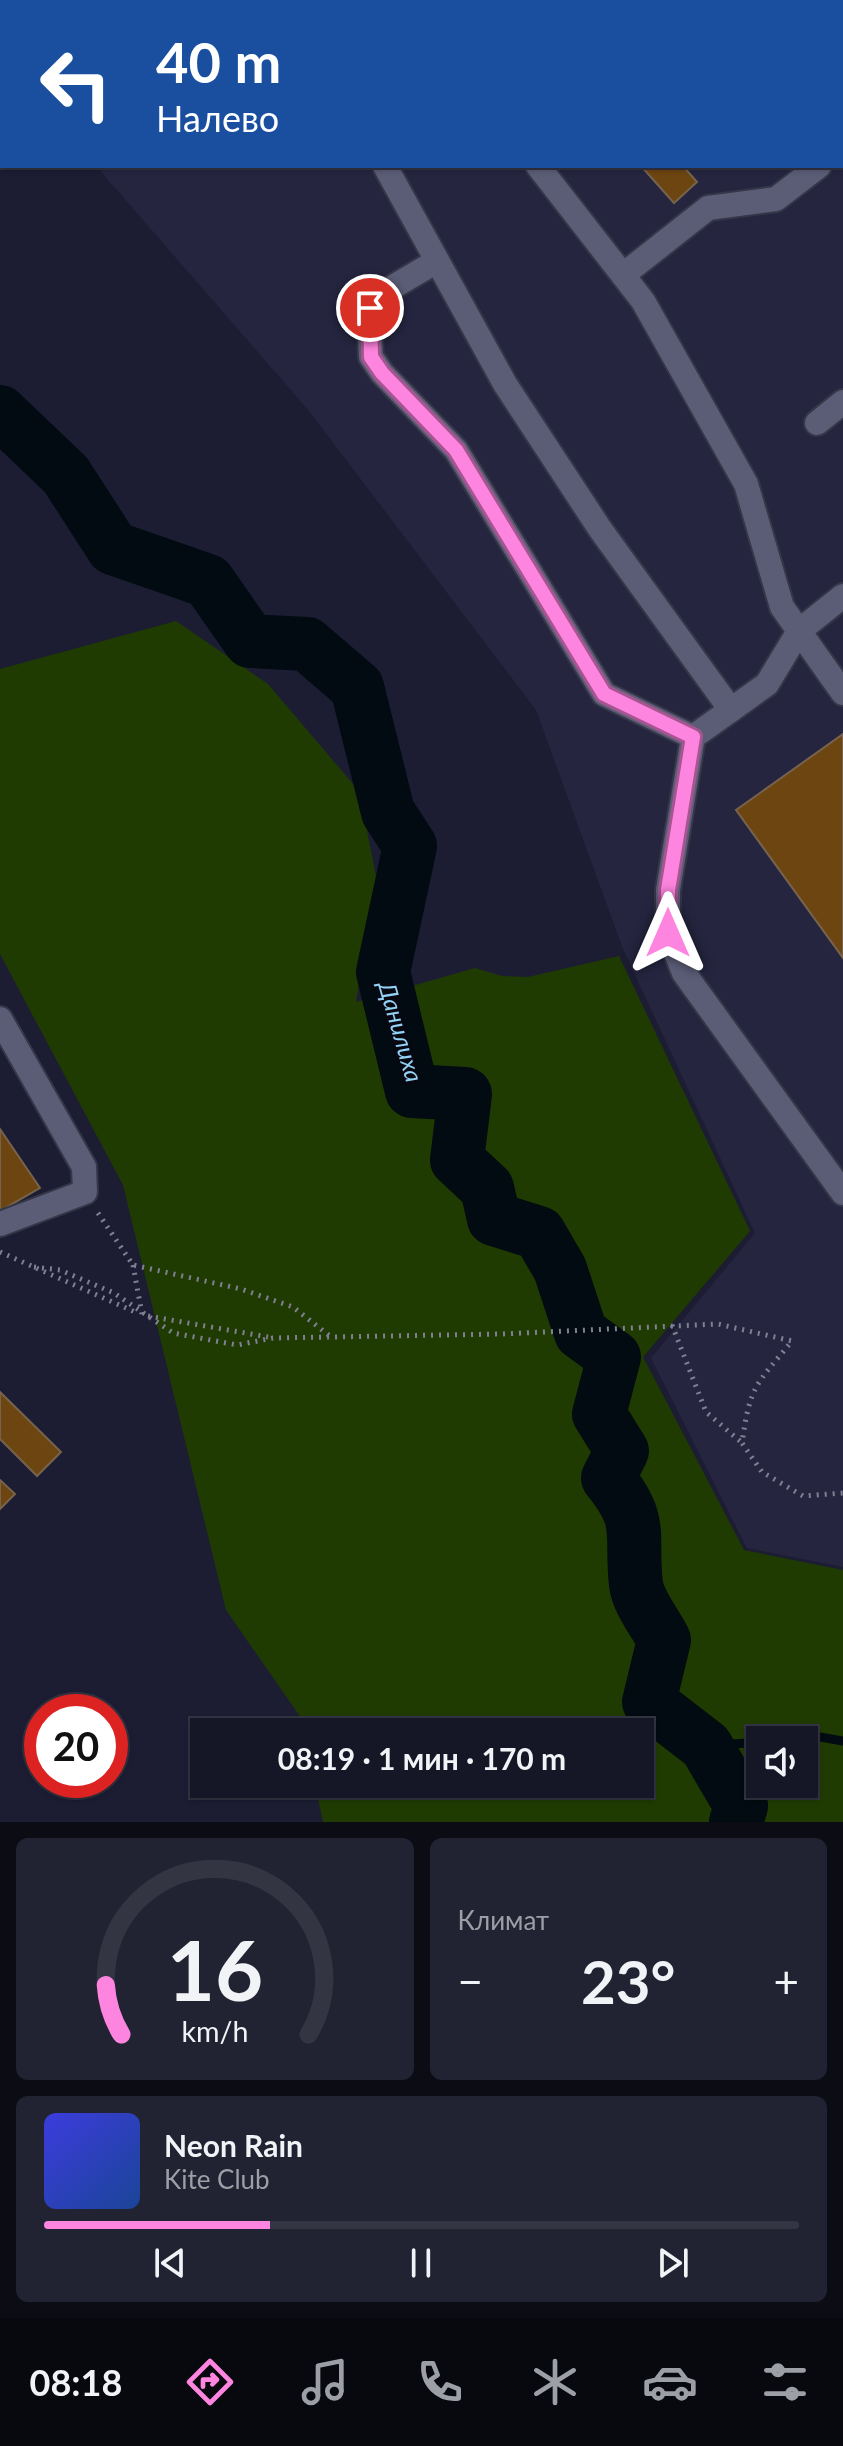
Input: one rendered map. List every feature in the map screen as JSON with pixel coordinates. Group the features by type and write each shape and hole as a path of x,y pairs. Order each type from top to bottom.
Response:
{"lane":[{"path":"386,168 505,384 600,529 731,710"},
{"path":"540,168 643,301 746,484 782,607 843,693"},
{"path":"623,275 708,208 776,199 816,168"},
{"path":"437,261 376,297 369,321 371,357 382,373 456,450 604,694 693,737"},
{"path":"817,423 843,402"},
{"path":"843,596 799,631 767,684 693,737 668,890 668,933 684,973 843,1193"},
{"path":"0,1019 84,1167 85,1192 0,1224"}],"path":[{"path":"85,1192 133,1265 143,1315"},
{"path":"0,1252 143,1315 173,1333 237,1345 273,1338 501,1334 718,1324 792,1341 760,1376 748,1400 742,1443"},
{"path":"133,1265 241,1289 293,1307 331,1337"},
{"path":"143,1315 273,1338"},
{"path":"672,1325 706,1412 742,1443 762,1472 803,1496 843,1493"}],"shaded area":[{"path":"98,168 843,168 843,1567 747,1548 651,1358 755,1233 623,949 536,710 309,411"}],"green space":[{"path":"176,621 268,684 359,791 377,881 356,1002 475,968 502,976 528,977 619,956 750,1231 643,1357 744,1550 843,1570 843,1822 323,1822 318,1798 654,1798 654,1718 300,1718 226,1610 123,1185 0,954 0,669"}],"building":[{"path":"643,168 685,168 697,182 674,203"},
{"path":"843,734 843,958 736,810"},
{"path":"0,1129 40,1188 0,1211"},
{"path":"0,1392 61,1452 37,1476 0,1439"},
{"path":"0,1480 15,1494 0,1509"}],"waterway":[{"name":"Данилиха","path":"0,412 66,475 113,548 208,581 250,641 307,644 357,687 388,812 410,846 383,972 412,1091 465,1094 457,1160 487,1188 494,1219 539,1233 560,1269 581,1333 614,1357 599,1414 622,1451 608,1478 620,1493 632,1518 637,1591 664,1640 649,1702 706,1746 741,1806 736,1822"},
{"path":"818,1737 843,1741"},
{"path":"706,1746 746,1743"}],"route":[{"path":"370,308 368,340 371,357 382,373 456,450 604,694 693,737 668,890 668,933"}]}
